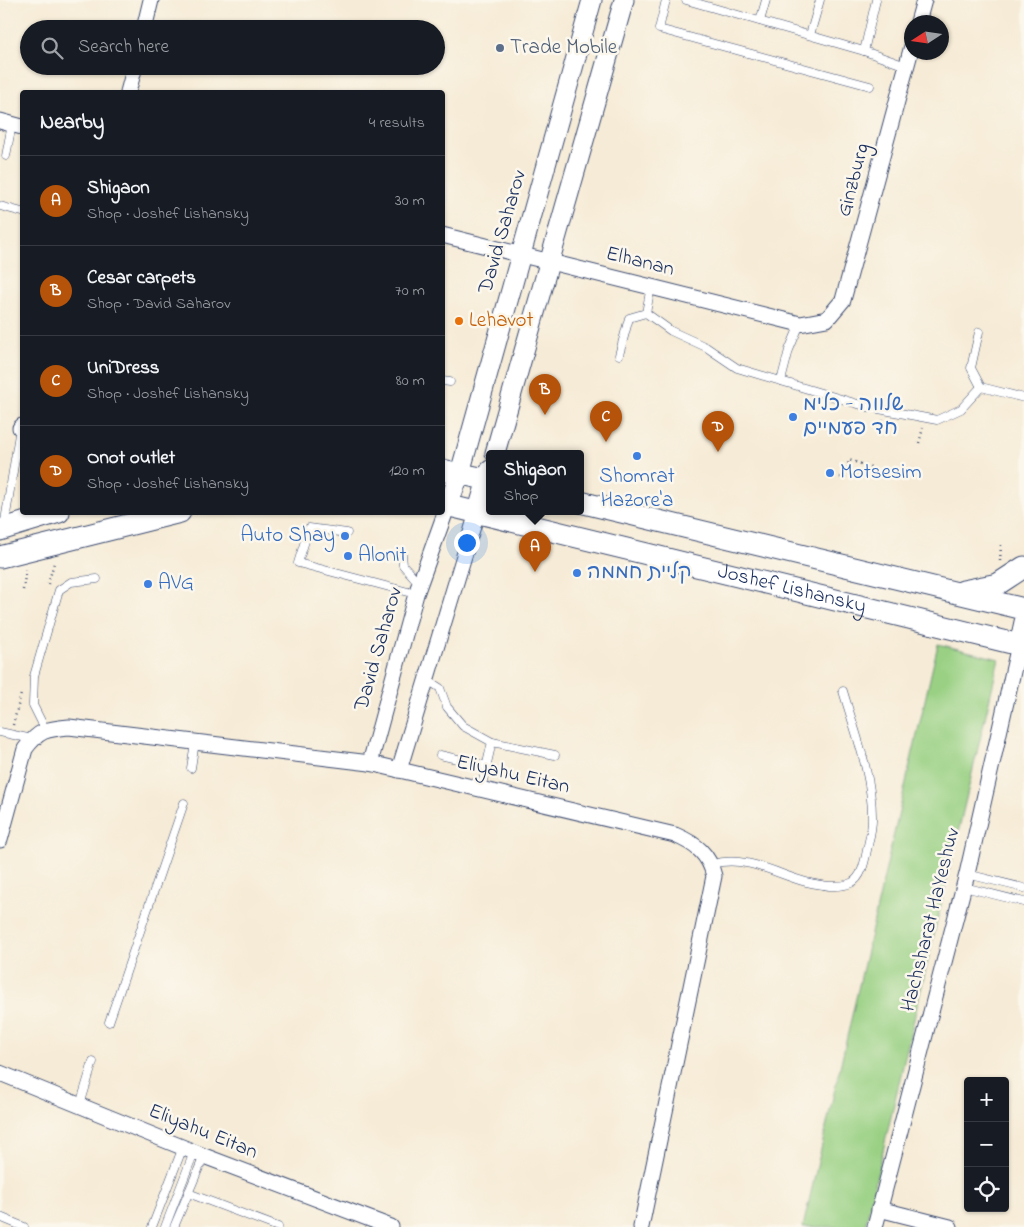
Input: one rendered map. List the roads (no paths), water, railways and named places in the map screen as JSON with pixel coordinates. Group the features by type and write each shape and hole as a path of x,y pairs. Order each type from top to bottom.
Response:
{"main road":[{"path":"451,471 486,476"},
{"name":"Joshef Lishansky","path":"584,503 1024,609"},
{"name":"Joshef Lishansky","path":"445,505 1020,652"},
{"path":"2,522 42,515"},
{"path":"0,557 168,515"},
{"path":"957,592 998,584 1024,567"}],"street":[{"path":"146,20 151,0"},
{"name":"David Saharov","path":"445,505 451,471 520,254 592,0"},
{"path":"496,450 624,0"},
{"path":"920,15 924,0"},
{"name":"Ginzburg","path":"827,319 843,300 908,60"},
{"path":"129,90 133,75"},
{"name":"Elhanan","path":"445,236 800,324 827,319"},
{"path":"399,770 486,485"},
{"name":"David Saharov","path":"370,764 418,589 442,515"},
{"name":"Hachsharat HaYeshuv","path":"875,1227 966,881 1020,652 1024,622"},
{"name":"Eliyahu Eitan","path":"45,729 69,728 370,764 675,835 692,843 705,854 712,864"},
{"path":"0,837 25,749 32,739 45,729"},
{"path":"641,1227 714,876 712,864"},
{"name":"Eliyahu Eitan","path":"0,1073 193,1152 388,1226"},
{"path":"880,1208 950,1227"}],"lane":[{"path":"666,0 659,29 870,86"},
{"path":"686,0 864,51 906,66"},
{"path":"760,21 766,0"},
{"path":"810,35 820,0"},
{"path":"864,51 876,0"},
{"path":"6,156 11,124"},
{"path":"0,206 20,211"},
{"path":"646,313 651,286"},
{"path":"646,313 657,322 706,347 737,368 868,407 936,420 948,416 961,408 981,388"},
{"path":"619,355 629,318 646,313"},
{"path":"781,381 789,350 800,324"},
{"path":"979,332 971,368 981,388"},
{"path":"981,388 1024,398"},
{"path":"2,522 20,432"},
{"path":"347,533 309,528 298,563 418,589"},
{"path":"402,554 403,565 418,589"},
{"path":"45,729 33,705 34,676 59,590 71,582 97,578"},
{"path":"426,679 440,688 448,707 463,726 492,742 555,756"},
{"path":"712,864 725,860 762,866 806,882 835,886 852,883 858,876 865,860 872,820 868,778 843,691"},
{"path":"0,732 32,739"},
{"path":"191,768 195,742"},
{"path":"481,789 492,742"},
{"path":"440,755 487,766"},
{"path":"109,1022 184,803"},
{"path":"966,881 1024,888"},
{"path":"966,881 1024,902"},
{"path":"80,1105 93,1062"},
{"path":"174,1227 188,1193 193,1152"},
{"path":"152,1227 193,1152"},
{"path":"165,1227 193,1152"},
{"path":"188,1193 278,1227"},
{"path":"0,1217 24,1227"}],"place":[{"name":"Trade Mobile","path":"500,48"},
{"name":"Lehavot","path":"459,321"},
{"name":"Cesar carpets","path":"545,415"},
{"name":"שלווה - כלימ חד פעמיים","path":"793,417"},
{"name":"UniDress","path":"606,442"},
{"name":"Onot outlet","path":"718,452"},
{"name":"Shomrat Hazore'a","path":"637,456"},
{"name":"Motsesim","path":"830,473"},
{"name":"Auto Shay","path":"345,536"},
{"name":"Alonit","path":"348,556"},
{"name":"Shigaon","path":"535,572"},
{"name":"קליית חממה","path":"577,573"},
{"name":"AVG","path":"148,584"}]}
